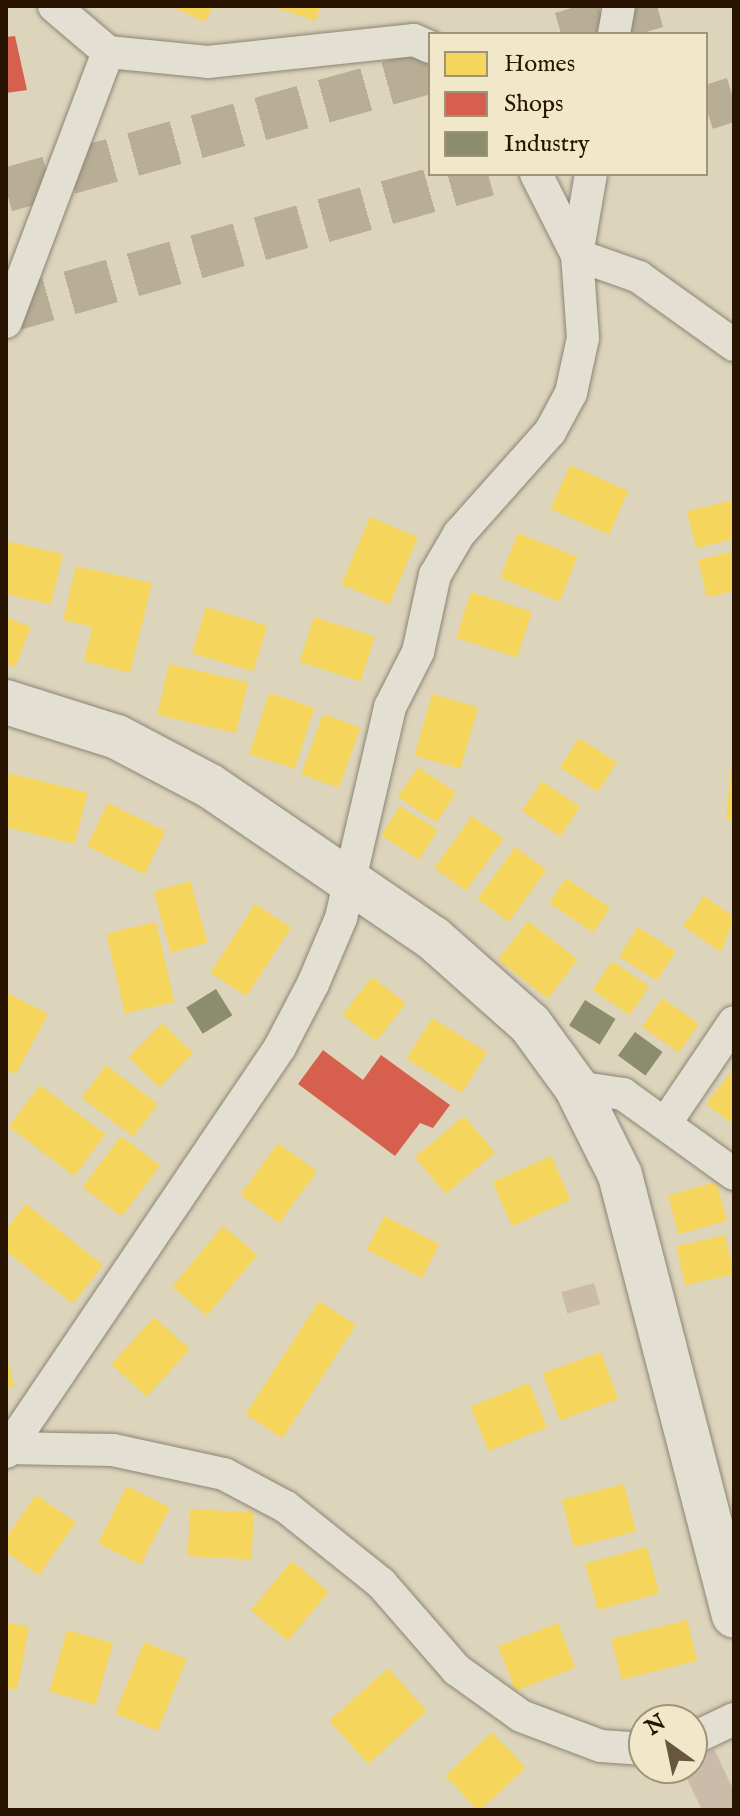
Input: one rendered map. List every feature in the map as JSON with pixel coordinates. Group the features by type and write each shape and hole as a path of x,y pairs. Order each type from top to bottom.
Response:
{"street":[{"path":"54,6 108,52 208,62 414,40 428,46"},
{"path":"614,32 619,6"},
{"path":"6,322 108,52"},
{"path":"537,176 577,255 639,277 734,345"},
{"path":"7,1449 280,1047 341,918 390,707 418,652 435,575 459,534 550,432 571,393 583,338 577,255 591,176"},
{"path":"6,702 117,737 210,786 347,885 489,981 576,1087 620,1175 734,1616"},
{"path":"665,1124 734,1022"},
{"path":"576,1087 623,1094 734,1174"},
{"path":"7,1449 113,1450 224,1474 286,1507 381,1583 457,1670 521,1716 601,1746 628,1748"},
{"path":"708,1731 734,1719"}],"building: Homes":[{"path":"171,6 213,6 205,22"},
{"path":"271,6 320,6 316,21"},
{"path":"570,465 628,491 609,535 550,509"},
{"path":"734,500 734,539 696,548 687,511"},
{"path":"370,517 418,537 389,605 341,584"},
{"path":"518,533 577,557 559,601 500,578"},
{"path":"6,541 63,554 51,604 6,594"},
{"path":"734,551 734,591 707,597 698,560"},
{"path":"76,566 152,583 130,673 84,661 92,627 63,620"},
{"path":"471,592 532,612 517,657 456,638"},
{"path":"206,607 267,626 253,672 192,653"},
{"path":"6,617 31,627 15,667 6,663"},
{"path":"314,617 375,637 360,681 299,662"},
{"path":"169,664 248,682 236,733 157,715"},
{"path":"269,693 315,708 295,769 249,754"},
{"path":"432,694 478,707 460,769 414,756"},
{"path":"323,714 361,728 339,788 301,774"},
{"path":"579,738 617,763 598,792 560,767"},
{"path":"734,758 734,821 726,820"},
{"path":"418,767 456,793 436,823 398,797"},
{"path":"9,773 88,793 75,844 6,827"},
{"path":"542,781 580,807 560,837 522,811"},
{"path":"108,803 166,831 144,874 87,846"},
{"path":"400,806 438,831 419,860 381,835"},
{"path":"472,816 504,839 466,891 434,868"},
{"path":"515,847 547,870 509,922 477,899"},
{"path":"566,878 610,908 593,933 549,903"},
{"path":"190,881 208,943 171,953 153,891"},
{"path":"704,896 734,917 721,952 683,926"},
{"path":"255,904 291,927 246,996 210,973"},
{"path":"528,921 578,960 547,998 498,960"},
{"path":"156,922 174,1002 125,1013 106,933"},
{"path":"638,927 676,952 657,981 619,956"},
{"path":"612,961 649,986 630,1015 592,990"},
{"path":"372,977 406,1003 376,1041 342,1015"},
{"path":"6,992 48,1014 16,1074 6,1069"},
{"path":"662,998 699,1024 679,1052 642,1027"},
{"path":"432,1018 487,1052 462,1093 407,1059"},
{"path":"162,1023 193,1053 160,1087 129,1058"},
{"path":"106,1065 158,1104 133,1137 81,1098"},
{"path":"731,1072 734,1074 734,1125 706,1104"},
{"path":"40,1085 105,1134 74,1176 9,1127"},
{"path":"464,1116 495,1153 446,1194 415,1157"},
{"path":"121,1136 160,1165 122,1217 82,1187"},
{"path":"278,1143 317,1171 279,1223 240,1195"},
{"path":"551,1156 571,1200 512,1226 493,1182"},
{"path":"716,1182 727,1220 679,1234 668,1196"},
{"path":"26,1204 103,1265 73,1304 6,1251 6,1230"},
{"path":"384,1216 439,1244 422,1278 367,1250"},
{"path":"223,1226 257,1255 207,1315 172,1287"},
{"path":"725,1235 734,1274 685,1285 676,1246"},
{"path":"319,1301 356,1325 282,1438 245,1414"},
{"path":"154,1317 190,1349 147,1397 111,1365"},
{"path":"6,1350 14,1387 6,1389"},
{"path":"601,1352 618,1399 560,1420 543,1373"},
{"path":"529,1383 547,1428 489,1451 471,1407"},
{"path":"624,1484 636,1532 574,1547 562,1499"},
{"path":"127,1486 170,1508 141,1565 98,1543"},
{"path":"36,1495 76,1522 39,1575 6,1552 6,1538"},
{"path":"190,1509 254,1512 251,1559 188,1556"},
{"path":"647,1547 659,1593 598,1610 585,1564"},
{"path":"292,1561 329,1592 288,1641 251,1610"},
{"path":"687,1620 697,1661 621,1680 611,1639"},
{"path":"6,1622 29,1627 17,1690 6,1688"},
{"path":"558,1623 575,1668 515,1691 498,1646"},
{"path":"67,1630 113,1643 95,1705 49,1692"},
{"path":"144,1642 187,1659 158,1731 115,1713"},
{"path":"388,1668 427,1711 368,1764 329,1721"},
{"path":"492,1732 525,1768 480,1810 445,1776"}],"building: Shops":[{"path":"15,36 27,90 6,93 6,37"},
{"path":"323,1050 363,1080 381,1055 450,1105 433,1128 420,1123 395,1156 298,1084"}],"building: Industry":[{"path":"216,989 232,1015 203,1034 186,1008"},
{"path":"585,1000 616,1019 600,1045 569,1025"},
{"path":"635,1032 663,1052 645,1075 618,1055"}],"building: Other":[{"path":"594,1283 600,1304 567,1314 561,1292"},
{"path":"714,1749 734,1791 734,1810 702,1810 690,1784 708,1784 708,1753"}],"tunnel":[{"path":"568,32 657,6"},
{"path":"6,190 428,73"},
{"path":"708,107 734,99"},
{"path":"6,311 481,176"}]}
